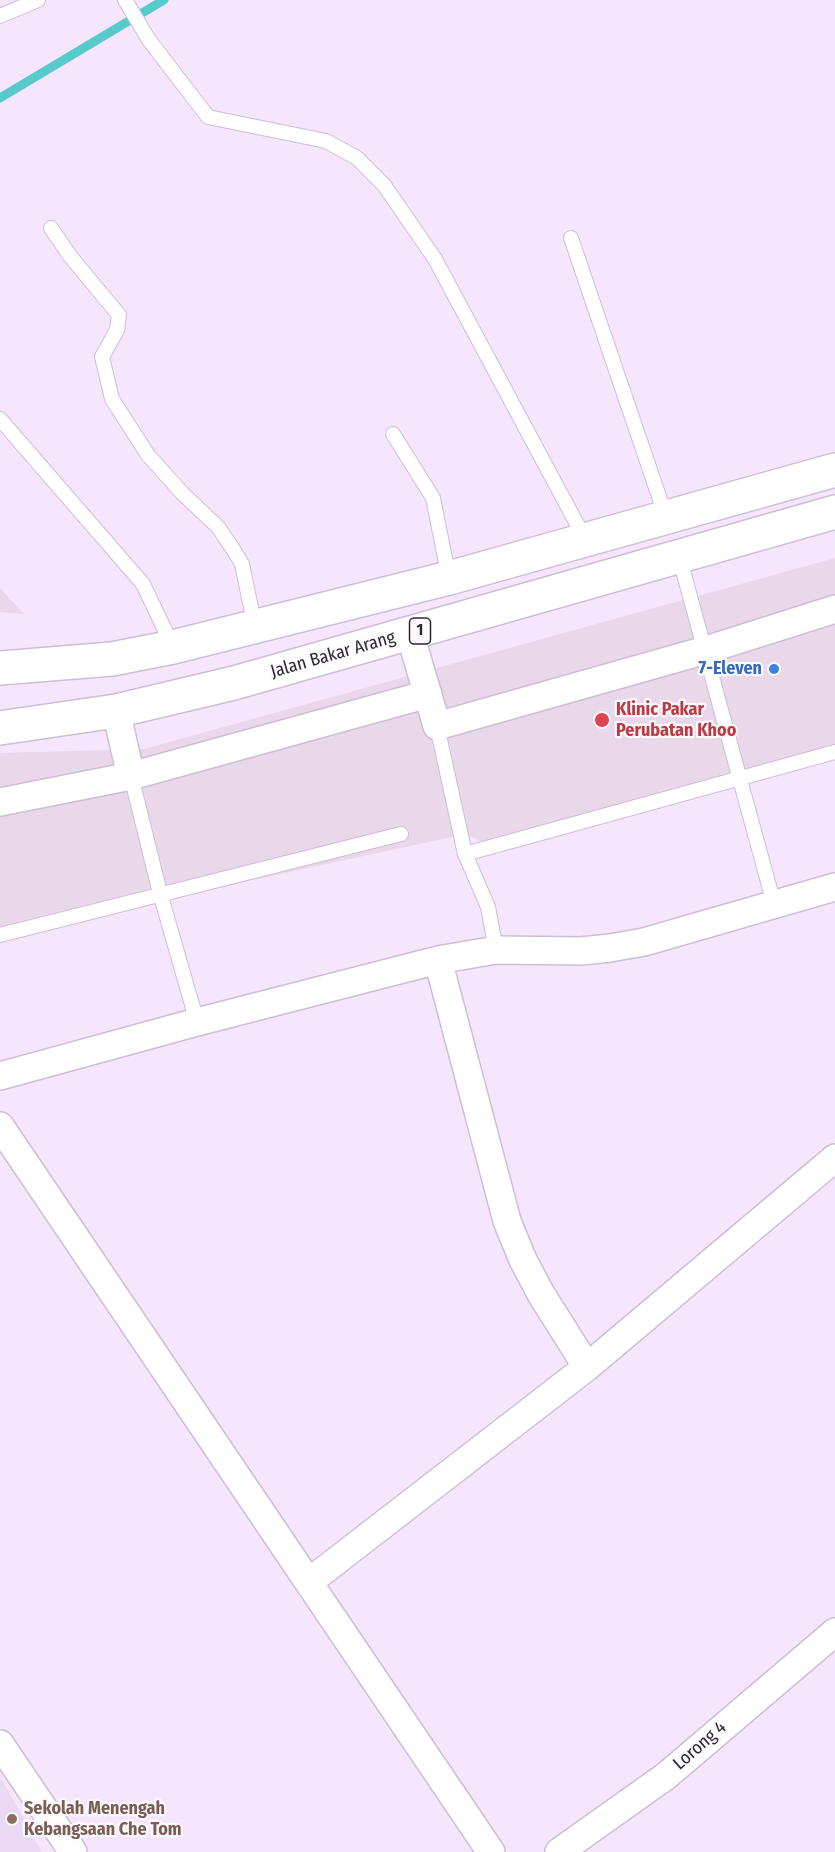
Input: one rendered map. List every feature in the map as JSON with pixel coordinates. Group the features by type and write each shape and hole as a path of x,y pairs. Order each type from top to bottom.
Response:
{"main road":[{"path":"0,668 112,659 173,647 449,578 835,470"},
{"name":"Jalan Bakar Arang","path":"0,728 116,711 234,683 835,512"}],"street":[{"path":"410,634 437,726 706,650 835,609"},
{"path":"0,802 131,776 428,694"},
{"path":"116,711 131,776"},
{"path":"0,1076 438,960 496,950 581,951 644,942 835,887"},
{"path":"438,960 507,1221 537,1286 587,1367"},
{"path":"0,1126 491,1852"},
{"path":"309,1582 587,1367 835,1158"},
{"name":"Lorong 4","path":"559,1852 666,1776 835,1632"},
{"path":"0,1744 73,1852"}],"lane":[{"path":"0,16 38,0"},
{"path":"126,1 149,39 208,117 326,141 357,158 384,185 435,259 585,539"},
{"path":"51,228 70,256 119,315 117,330 102,357 112,399 148,454 182,493 219,527 233,549 242,564 255,627"},
{"path":"571,238 666,517"},
{"path":"0,418 143,584 173,647"},
{"path":"393,434 433,498 449,578"},
{"path":"679,555 774,904"},
{"path":"437,726 465,854 488,907 496,950"},
{"path":"465,854 835,752"},
{"path":"131,776 160,893 197,1022"},
{"path":"0,935 401,834"}],"shaded area":[{"path":"835,558 835,754 497,849 465,834 0,935 0,753 144,749"},
{"path":"0,588 24,614 0,612"},
{"name":"Sekolah Menengah Kebangsaan Che Tom","path":"0,1777 6,1787 42,1852 0,1852"}],"waterway":[{"path":"0,98 164,0"}],"place":[{"name":"7-Eleven","path":"774,669"},
{"name":"Klinic Pakar Perubatan Khoo","path":"602,720"},
{"name":"Sekolah Menengah Kebangsaan Che Tom","path":"12,1819"}]}
